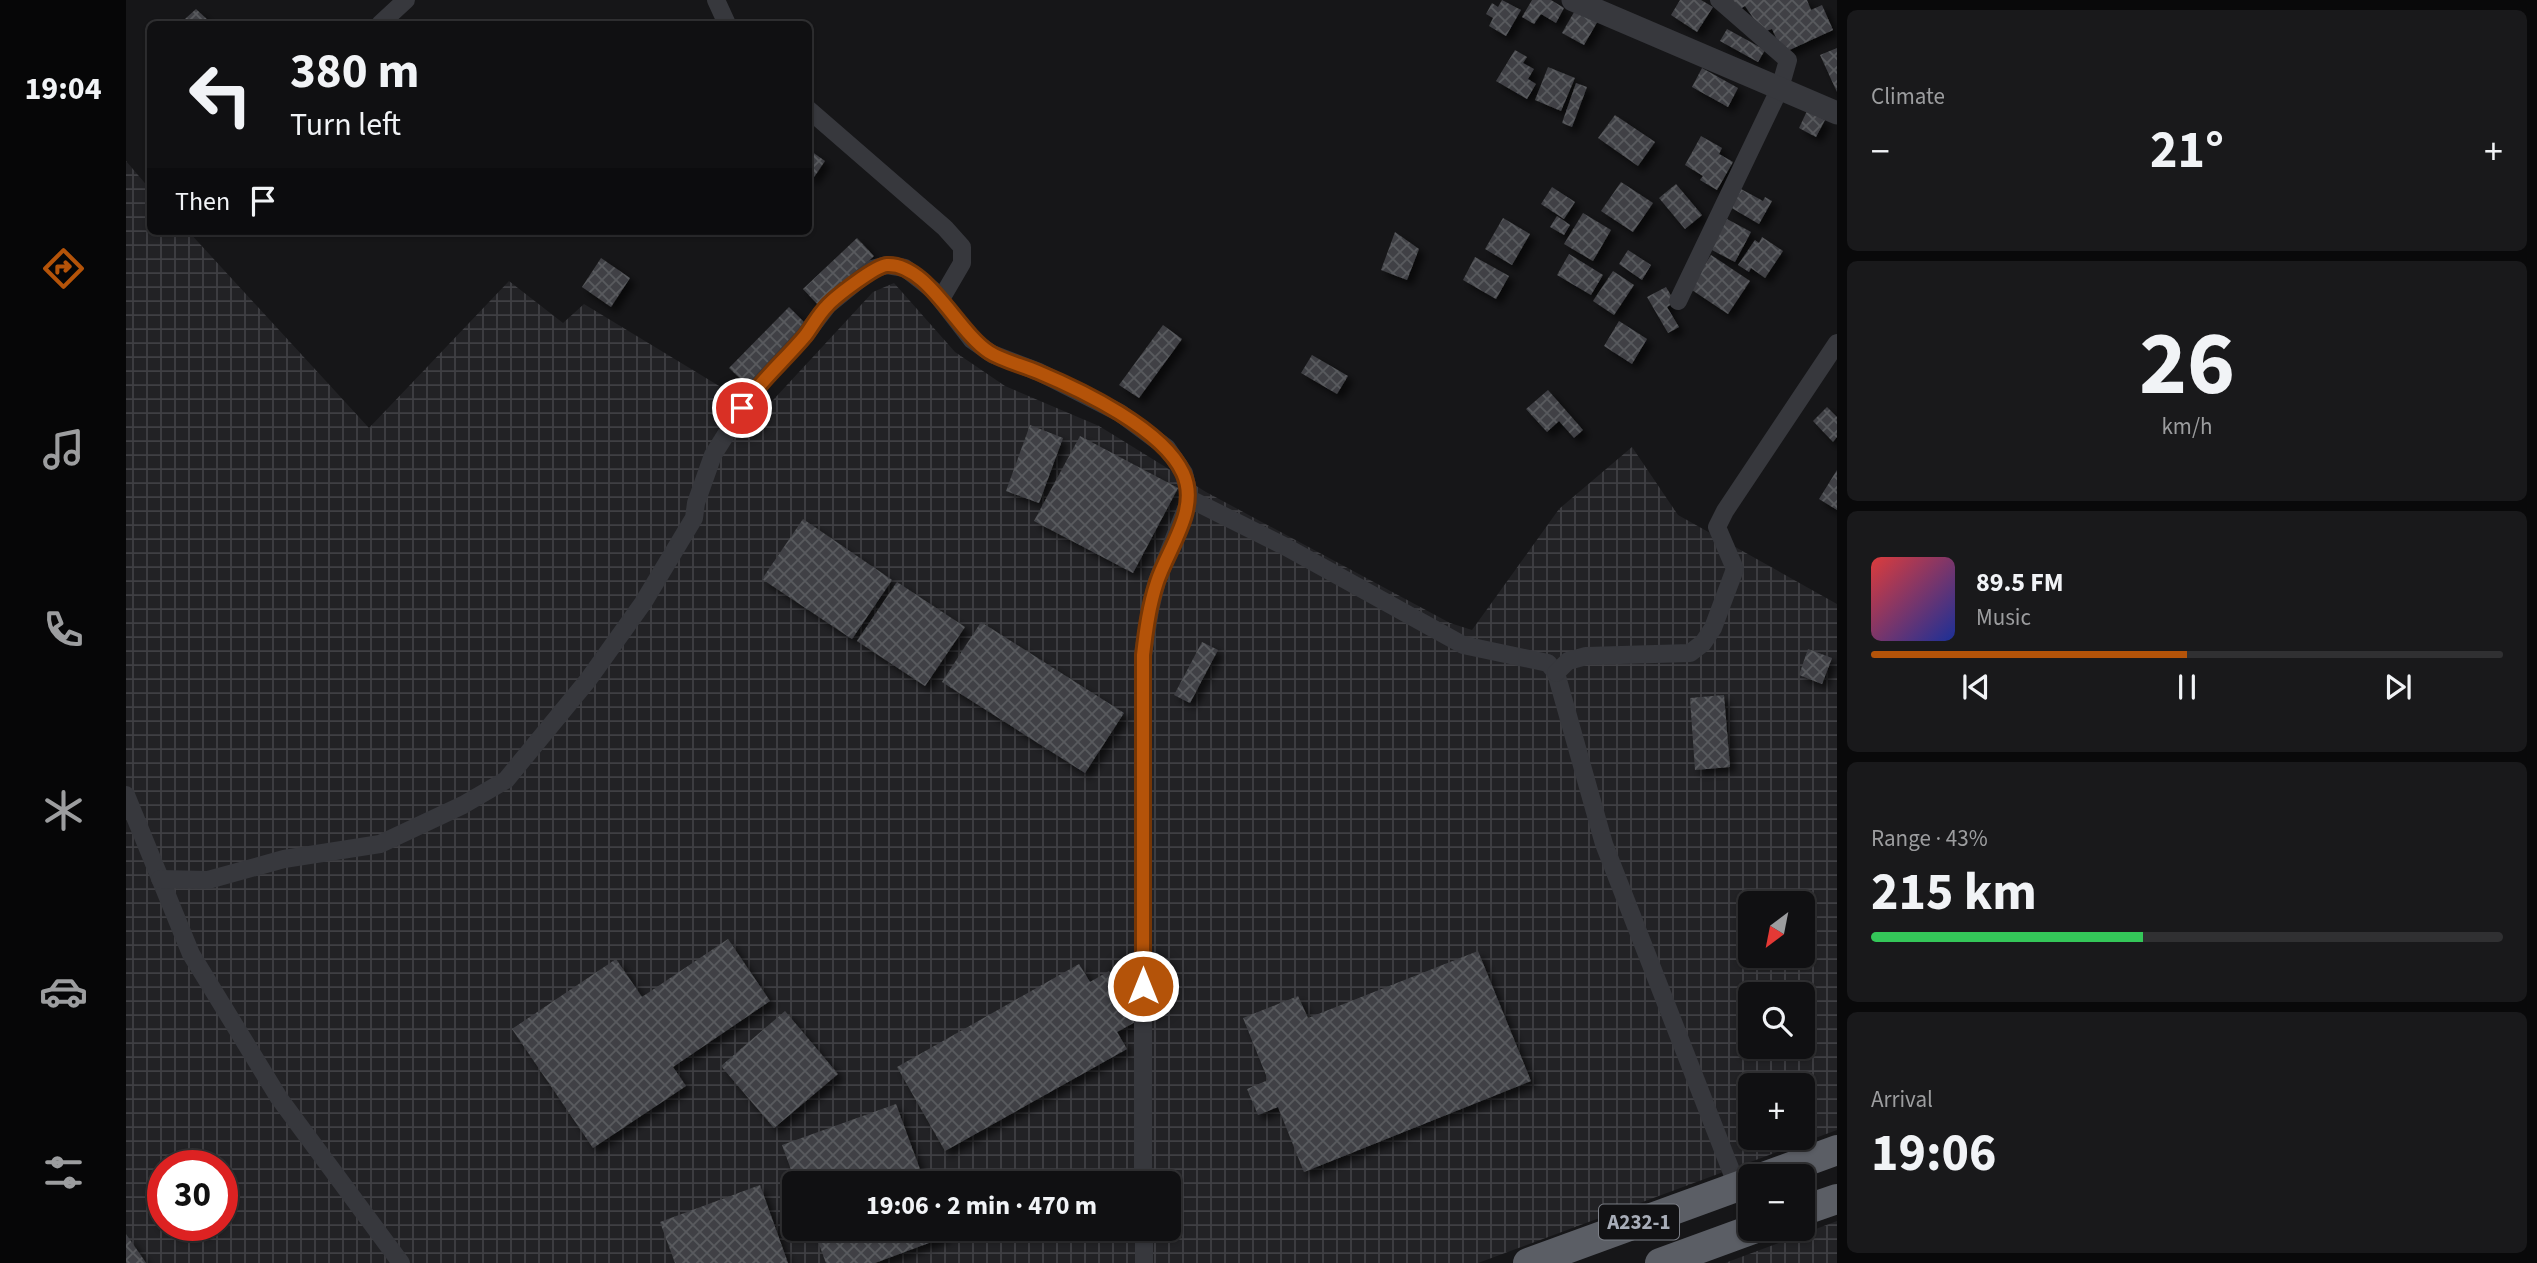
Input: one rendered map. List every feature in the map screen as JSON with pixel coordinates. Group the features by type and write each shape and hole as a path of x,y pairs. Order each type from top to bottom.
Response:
{"highway":[{"path":"1799,1164 1837,1150"},
{"name":"A232-1","path":"1528,1263 1738,1186"},
{"path":"1815,1207 1837,1199"},
{"name":"A232-1","path":"1660,1263 1738,1234"}],"street":[{"path":"383,21 406,0"},
{"path":"716,0 725,21"},
{"path":"1573,0 1837,113"},
{"path":"1678,300 1780,88 1788,60 1718,0"},
{"path":"812,112 946,228 962,247 962,263 941,299"},
{"path":"160,879 208,880 284,859 380,844 463,805 506,780 588,680 643,603 694,518 696,503 713,455 754,390 805,335 828,305 872,269 887,265 905,268 934,291 972,340 992,354 1039,372 1120,413 1167,448 1184,473 1190,499 1157,580 1143,655 1143,1171"},
{"path":"1556,673 1568,661 1586,656 1690,653 1703,643 1713,628 1735,569 1717,527 1837,344"},
{"path":"1190,499 1286,547 1463,645 1548,663 1556,673 1604,844 1738,1169"},
{"path":"126,795 191,954 279,1098 401,1263"},
{"path":"1144,1241 1144,1263"}],"shaded area":[{"path":"126,161 147,186 147,235 192,235 369,428 509,281 563,323 584,304 762,412 873,292 894,283 955,352 1005,386 1099,426 1206,492 1450,623 1472,630 1559,509 1632,447 1678,515 1837,604 1837,1130 1815,1138 1815,1073 1738,1073 1738,1150 1783,1150 1745,1164 1738,1164 1738,1167 1478,1263 126,1263"},
{"path":"1837,1221 1837,1263 1725,1263 1784,1241 1815,1241 1815,1229"}],"building":[{"path":"1502,0 1521,10 1506,36 1489,26 1493,18 1486,14 1492,3 1498,7"},
{"path":"1532,0 1551,0 1564,8 1556,23 1541,14 1534,24 1522,17"},
{"path":"1680,0 1701,0 1713,7 1697,32 1671,15"},
{"path":"1729,0 1807,0 1811,10 1822,5 1833,30 1783,53 1772,29 1763,32 1745,6 1735,12"},
{"path":"1577,7 1599,19 1584,45 1562,33"},
{"path":"196,9 209,21 187,21 185,19"},
{"path":"1727,29 1765,50 1758,62 1720,41"},
{"path":"1837,48 1837,92 1820,55"},
{"path":"1515,50 1527,57 1523,63 1534,69 1528,79 1536,84 1527,99 1496,81"},
{"path":"1548,67 1575,78 1561,111 1535,100"},
{"path":"1702,68 1738,88 1728,107 1692,87"},
{"path":"1576,83 1587,87 1572,127 1562,123"},
{"path":"1807,111 1825,120 1816,137 1799,128"},
{"path":"1615,115 1655,142 1638,166 1598,138"},
{"path":"1701,136 1722,148 1719,154 1733,162 1717,190 1700,180 1703,176 1685,165"},
{"path":"812,152 825,161 812,180"},
{"path":"1621,182 1653,203 1633,232 1601,211"},
{"path":"1676,184 1702,215 1685,229 1659,198"},
{"path":"1552,187 1575,202 1564,219 1541,204"},
{"path":"1741,189 1763,201 1765,197 1772,201 1759,224 1730,207"},
{"path":"1583,213 1611,230 1593,261 1564,244"},
{"path":"1557,216 1570,225 1564,235 1550,227"},
{"path":"1503,218 1530,234 1512,265 1485,249"},
{"path":"1727,219 1751,232 1735,262 1710,249"},
{"path":"1395,232 1419,249 1407,280 1381,270"},
{"path":"1762,237 1783,251 1765,278 1751,268 1749,272 1738,265 1755,240 1759,243"},
{"path":"857,238 874,256 820,307 803,289"},
{"path":"1628,250 1651,265 1642,280 1619,264"},
{"path":"1569,254 1603,275 1591,295 1557,275"},
{"path":"1711,255 1750,281 1728,314 1689,288"},
{"path":"1475,257 1509,276 1496,299 1463,280"},
{"path":"601,258 630,278 611,307 582,287"},
{"path":"1613,271 1634,285 1614,315 1593,301"},
{"path":"1666,287 1675,302 1667,307 1679,327 1668,333 1647,297"},
{"path":"789,307 807,325 748,386 729,368"},
{"path":"1619,321 1647,339 1632,364 1604,346"},
{"path":"1163,325 1182,339 1139,398 1119,385"},
{"path":"1312,355 1348,376 1337,394 1301,373"},
{"path":"1548,390 1583,430 1574,438 1559,421 1547,432 1526,409"},
{"path":"1827,407 1837,417 1837,437 1833,442 1813,421"},
{"path":"1030,425 1063,438 1039,503 1006,491"},
{"path":"1080,436 1178,488 1133,573 1034,521"},
{"path":"1837,470 1837,510 1819,499"},
{"path":"803,519 892,580 852,639 762,579"},
{"path":"897,582 965,627 925,686 857,641"},
{"path":"981,622 1124,713 1085,773 942,682"},
{"path":"1202,642 1218,650 1190,703 1174,695"},
{"path":"1808,649 1832,658 1822,684 1799,675"},
{"path":"1724,695 1730,767 1695,770 1690,698"},
{"path":"728,939 770,1001 673,1067 686,1086 593,1148 512,1029 616,959 642,997"},
{"path":"1478,951 1531,1081 1304,1172 1278,1107 1258,1115 1247,1089 1268,1080 1243,1018 1298,996 1308,1018"},
{"path":"1079,964 1090,982 1109,971 1137,1021 1117,1032 1127,1049 945,1151 897,1067"},
{"path":"785,1011 838,1074 774,1128 721,1066"},
{"path":"896,1104 921,1171 792,1171 782,1145"},
{"path":"760,1185 788,1263 675,1263 660,1222"},
{"path":"126,1234 146,1263 126,1263"},
{"path":"818,1241 934,1241 875,1263 826,1263"}],"route":[{"path":"742,408 754,390 805,335 828,305 872,269 887,265 905,268 934,291 972,340 992,354 1039,372 1120,413 1167,448 1184,473 1190,499 1157,580 1143,655 1143,986"}]}
